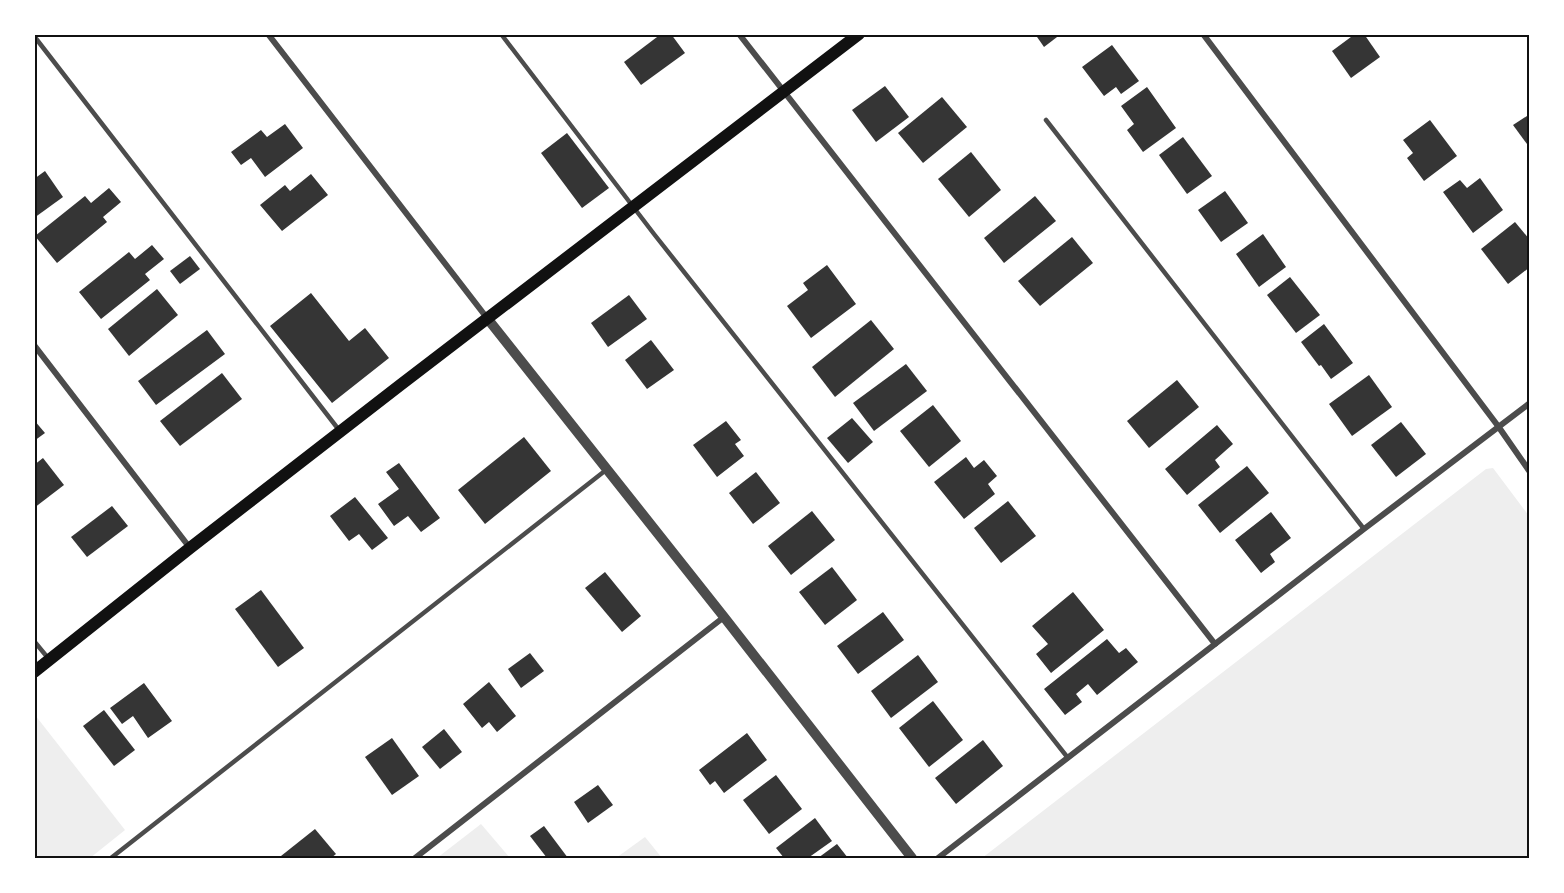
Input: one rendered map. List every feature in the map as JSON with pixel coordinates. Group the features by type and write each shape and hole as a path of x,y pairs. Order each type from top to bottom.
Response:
{"main road":[{"path":"34,672 487,318 859,34"}],"street":[{"path":"268,34 487,318 912,858"},
{"path":"740,34 1215,644"},
{"path":"1203,34 1498,426 1530,472"},
{"path":"34,345 190,548"},
{"path":"938,858 1530,403"},
{"path":"415,858 724,617"}],"lane":[{"path":"501,34 633,207 1068,758"},
{"path":"34,36 340,432"},
{"path":"1046,120 1364,529"},
{"path":"111,858 606,470"},
{"path":"34,641 49,660"}],"shaded area":[{"path":"1493,468 1529,516 1529,858 982,858 1486,469"},
{"path":"35,715 125,830 90,858 35,858"},
{"path":"481,824 510,858 437,858"},
{"path":"645,837 662,858 616,858"}],"building":[{"path":"661,34 671,34 685,53 641,85 624,62"},
{"path":"1035,34 1061,34 1044,47"},
{"path":"1355,34 1364,34 1380,57 1351,78 1332,51"},
{"path":"1112,45 1139,81 1121,94 1116,87 1104,96 1082,67"},
{"path":"885,86 909,117 876,142 852,110"},
{"path":"1147,87 1176,128 1143,152 1127,130 1134,124 1121,106"},
{"path":"942,97 967,127 923,163 898,133"},
{"path":"1530,114 1530,142 1527,144 1513,125"},
{"path":"1430,120 1457,156 1424,181 1407,158 1413,153 1403,140"},
{"path":"285,124 303,148 265,177 251,158 241,165 231,152 261,130 267,137"},
{"path":"567,133 609,188 582,208 541,153"},
{"path":"1183,137 1212,176 1187,194 1159,155"},
{"path":"971,152 1001,190 969,217 938,179"},
{"path":"45,171 63,197 34,218 34,179"},
{"path":"311,174 328,195 282,231 260,205 285,185 290,191"},
{"path":"1480,178 1503,210 1473,233 1443,192 1460,180 1467,188"},
{"path":"109,188 121,202 103,217 107,222 57,263 35,236 85,196 91,203"},
{"path":"1225,191 1248,223 1221,242 1198,210"},
{"path":"1035,196 1056,221 1004,263 984,238"},
{"path":"1515,222 1530,240 1530,267 1508,284 1481,249"},
{"path":"1263,234 1286,267 1259,287 1236,254"},
{"path":"1072,237 1093,263 1040,306 1018,281"},
{"path":"152,245 164,259 145,274 150,280 101,319 79,292 129,252 135,259"},
{"path":"190,256 200,269 180,284 170,271"},
{"path":"827,265 856,304 811,338 787,306 808,290 803,283"},
{"path":"1290,277 1320,315 1296,333 1267,295"},
{"path":"157,289 178,315 129,356 108,329"},
{"path":"311,293 349,341 365,328 389,358 332,403 270,326"},
{"path":"629,295 647,319 608,347 591,323"},
{"path":"871,320 894,349 835,397 812,367"},
{"path":"1324,324 1353,363 1331,379 1301,342"},
{"path":"207,330 225,354 156,405 138,381"},
{"path":"651,340 674,370 647,389 625,360"},
{"path":"906,364 927,391 874,431 853,403"},
{"path":"222,373 242,399 180,446 160,421"},
{"path":"1369,375 1392,407 1352,436 1329,404"},
{"path":"1177,380 1199,407 1149,448 1127,421"},
{"path":"933,405 961,441 929,467 900,431"},
{"path":"852,418 873,442 848,463 827,438"},
{"path":"34,420 45,433 34,441"},
{"path":"726,421 741,440 735,444 744,456 717,477 693,445"},
{"path":"1401,422 1426,454 1396,477 1371,445"},
{"path":"1217,425 1233,444 1215,460 1220,467 1187,495 1165,469"},
{"path":"524,437 551,471 485,524 458,490"},
{"path":"966,457 974,468 984,460 997,476 988,484 995,494 964,519 934,482"},
{"path":"43,458 64,485 34,508 34,465"},
{"path":"399,463 440,518 421,532 408,516 394,526 378,504 399,489 386,472"},
{"path":"1247,466 1269,493 1220,533 1198,505"},
{"path":"756,472 780,503 753,524 729,493"},
{"path":"355,497 388,538 372,550 359,534 349,541 330,516"},
{"path":"1008,501 1036,536 1001,563 974,528"},
{"path":"112,506 128,526 87,557 71,537"},
{"path":"812,511 835,540 791,575 768,546"},
{"path":"1271,512 1291,538 1270,554 1275,562 1261,573 1235,540"},
{"path":"832,567 857,600 825,625 799,592"},
{"path":"605,572 641,616 622,632 585,588"},
{"path":"261,590 304,648 278,667 235,609"},
{"path":"1073,592 1104,630 1051,673 1036,654 1048,644 1032,626"},
{"path":"883,612 904,640 858,674 837,646"},
{"path":"1107,639 1119,653 1126,648 1138,662 1097,695 1088,684 1076,694 1082,702 1065,715 1044,689"},
{"path":"530,653 544,671 521,688 508,669"},
{"path":"918,655 938,682 891,718 871,691"},
{"path":"489,682 516,716 497,732 489,722 482,728 463,704"},
{"path":"144,683 172,721 148,738 133,716 122,724 110,708"},
{"path":"933,701 963,740 929,767 899,728"},
{"path":"104,710 135,750 114,766 83,726"},
{"path":"444,729 462,752 440,769 422,747"},
{"path":"747,733 767,760 724,793 715,781 710,785 699,770"},
{"path":"392,738 419,776 392,795 365,757"},
{"path":"983,740 1003,766 956,804 935,778"},
{"path":"776,775 802,809 769,834 743,800"},
{"path":"598,785 613,805 588,823 574,802"},
{"path":"815,818 832,841 808,858 784,858 776,848"},
{"path":"544,826 568,858 547,858 530,836"},
{"path":"315,829 336,854 331,858 283,858 281,856"},
{"path":"837,844 848,858 818,858"}]}
